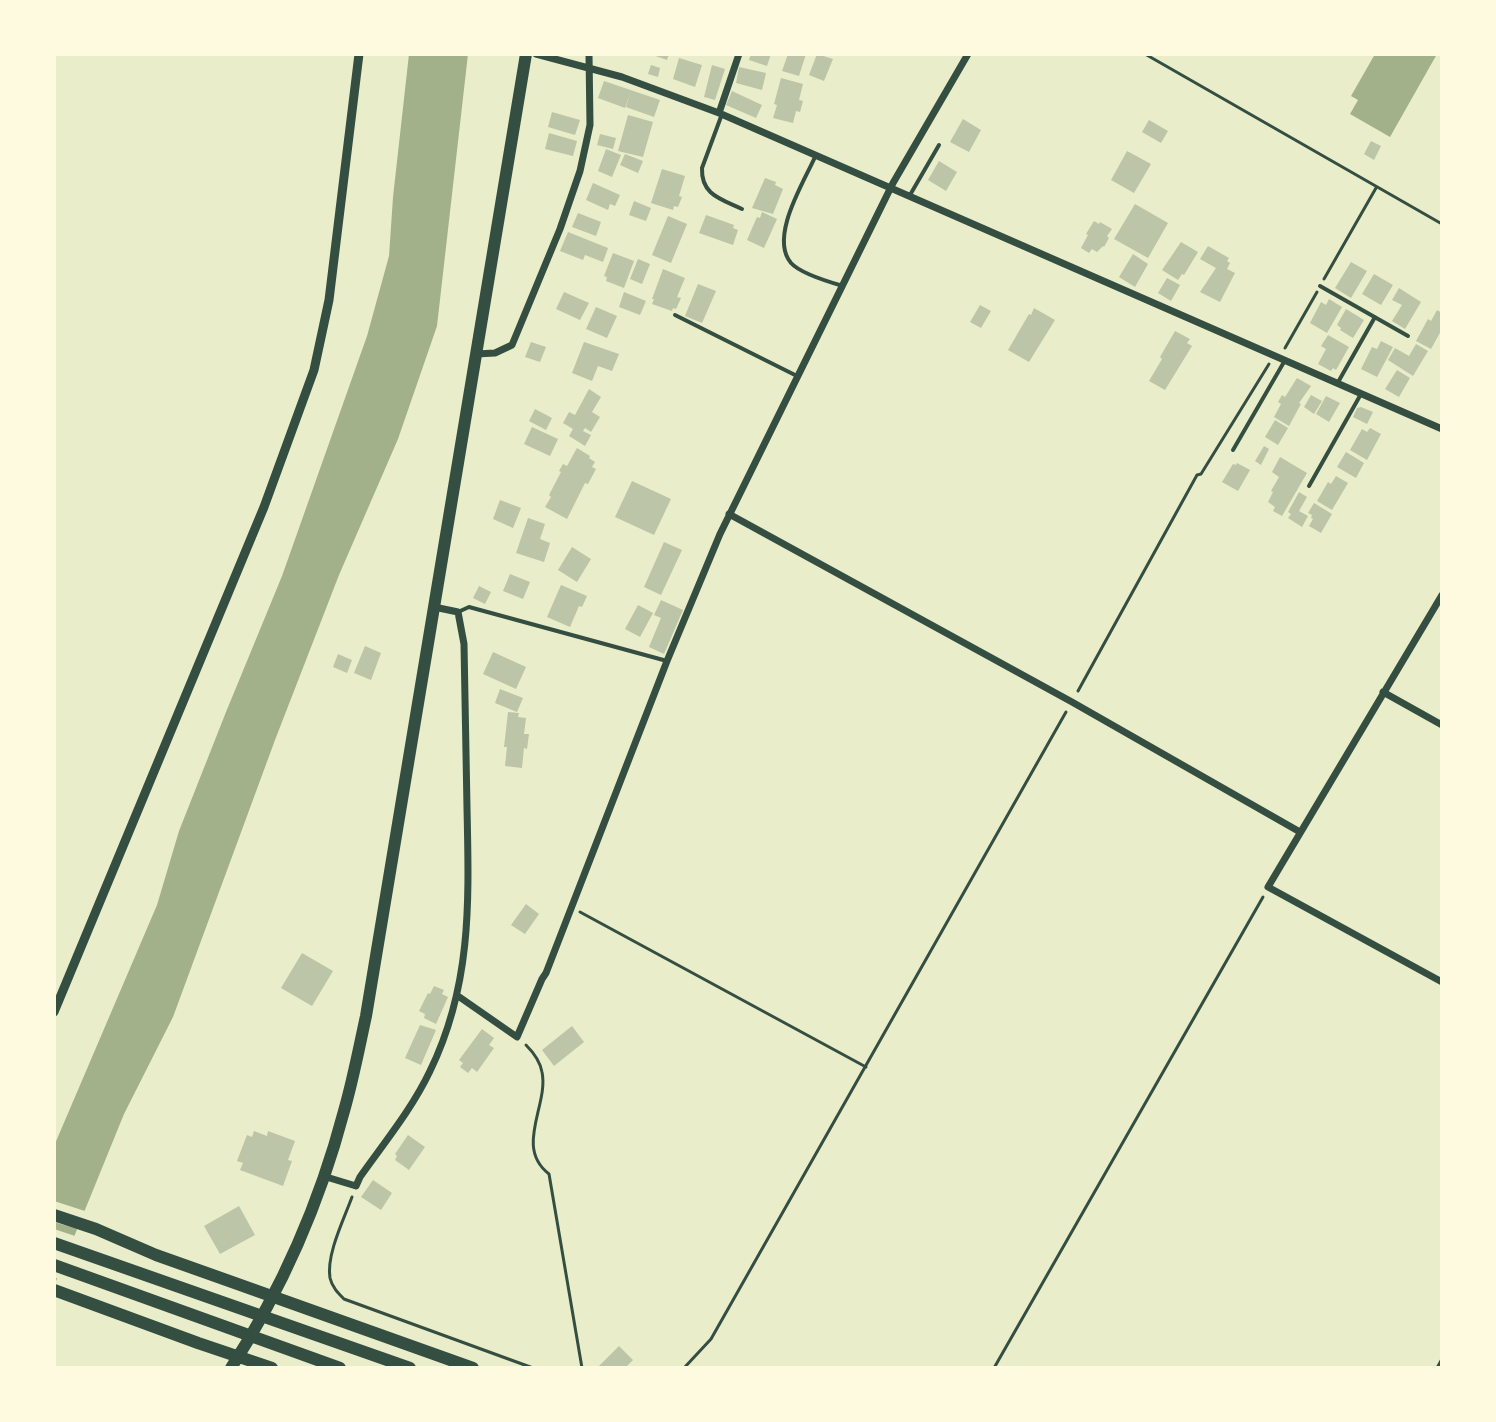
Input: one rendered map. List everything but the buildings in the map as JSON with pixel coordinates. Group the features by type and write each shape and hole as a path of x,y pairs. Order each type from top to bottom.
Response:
{"highway":[{"path":"235,1363 273,1297 297,1245 344,1112 366,1016 526,54"},
{"path":"54,1215 156,1255 473,1368"},
{"path":"54,1243 410,1368"},
{"path":"54,1265 340,1368"},
{"path":"54,1290 235,1363 272,1368"}],"street":[{"path":"54,1012 264,507 314,370 329,300 359,54"},
{"path":"536,54 622,77 720,113 1442,429"},
{"path":"476,354 495,353 512,345 560,229 580,171 590,125 589,54"},
{"path":"720,113 739,54"},
{"path":"458,996 517,1037 546,973 667,661 729,514 893,183 968,54"},
{"path":"729,514 1072,702 1300,832"},
{"path":"1442,595 1268,887 1442,982"},
{"path":"323,1176 356,1186 430,1071 458,996 467,932 464,644 458,612 434,607"},
{"path":"1383,692 1442,725"}],"lane":[{"path":"720,113 702,176 710,193 742,209"},
{"path":"910,195 939,145"},
{"path":"816,155 786,219 785,250 793,265 843,286"},
{"path":"1320,286 1408,336"},
{"path":"675,315 797,376"},
{"path":"1337,384 1375,317"},
{"path":"1233,450 1279,359"},
{"path":"1309,486 1361,394"},
{"path":"458,612 469,607 667,661"}],"path":[{"path":"1145,54 1442,224"},
{"path":"684,1368 711,1339 1197,475 1201,474 1279,359 1377,188"},
{"path":"994,1368 1268,887"},
{"path":"572,908 866,1067"},
{"path":"517,1037 531,1050 542,1071 534,1154 549,1174 582,1368"},
{"path":"356,1186 330,1257 334,1288 344,1299 533,1368"},
{"path":"1437,1368 1442,1359"}],"shaded area":[{"path":"409,54 468,54 437,326 398,439 339,575 173,1017 124,1114 54,1286 54,1146 157,905 179,831 282,576 367,336 389,256"},
{"path":"1375,54 1437,54 1390,137 1350,114 1358,100 1351,96"}],"pier":[{"path":"54,1201 88,1212 81,1230 54,1222"},
{"path":"54,1229 78,1237 61,1280 54,1277"}]}
